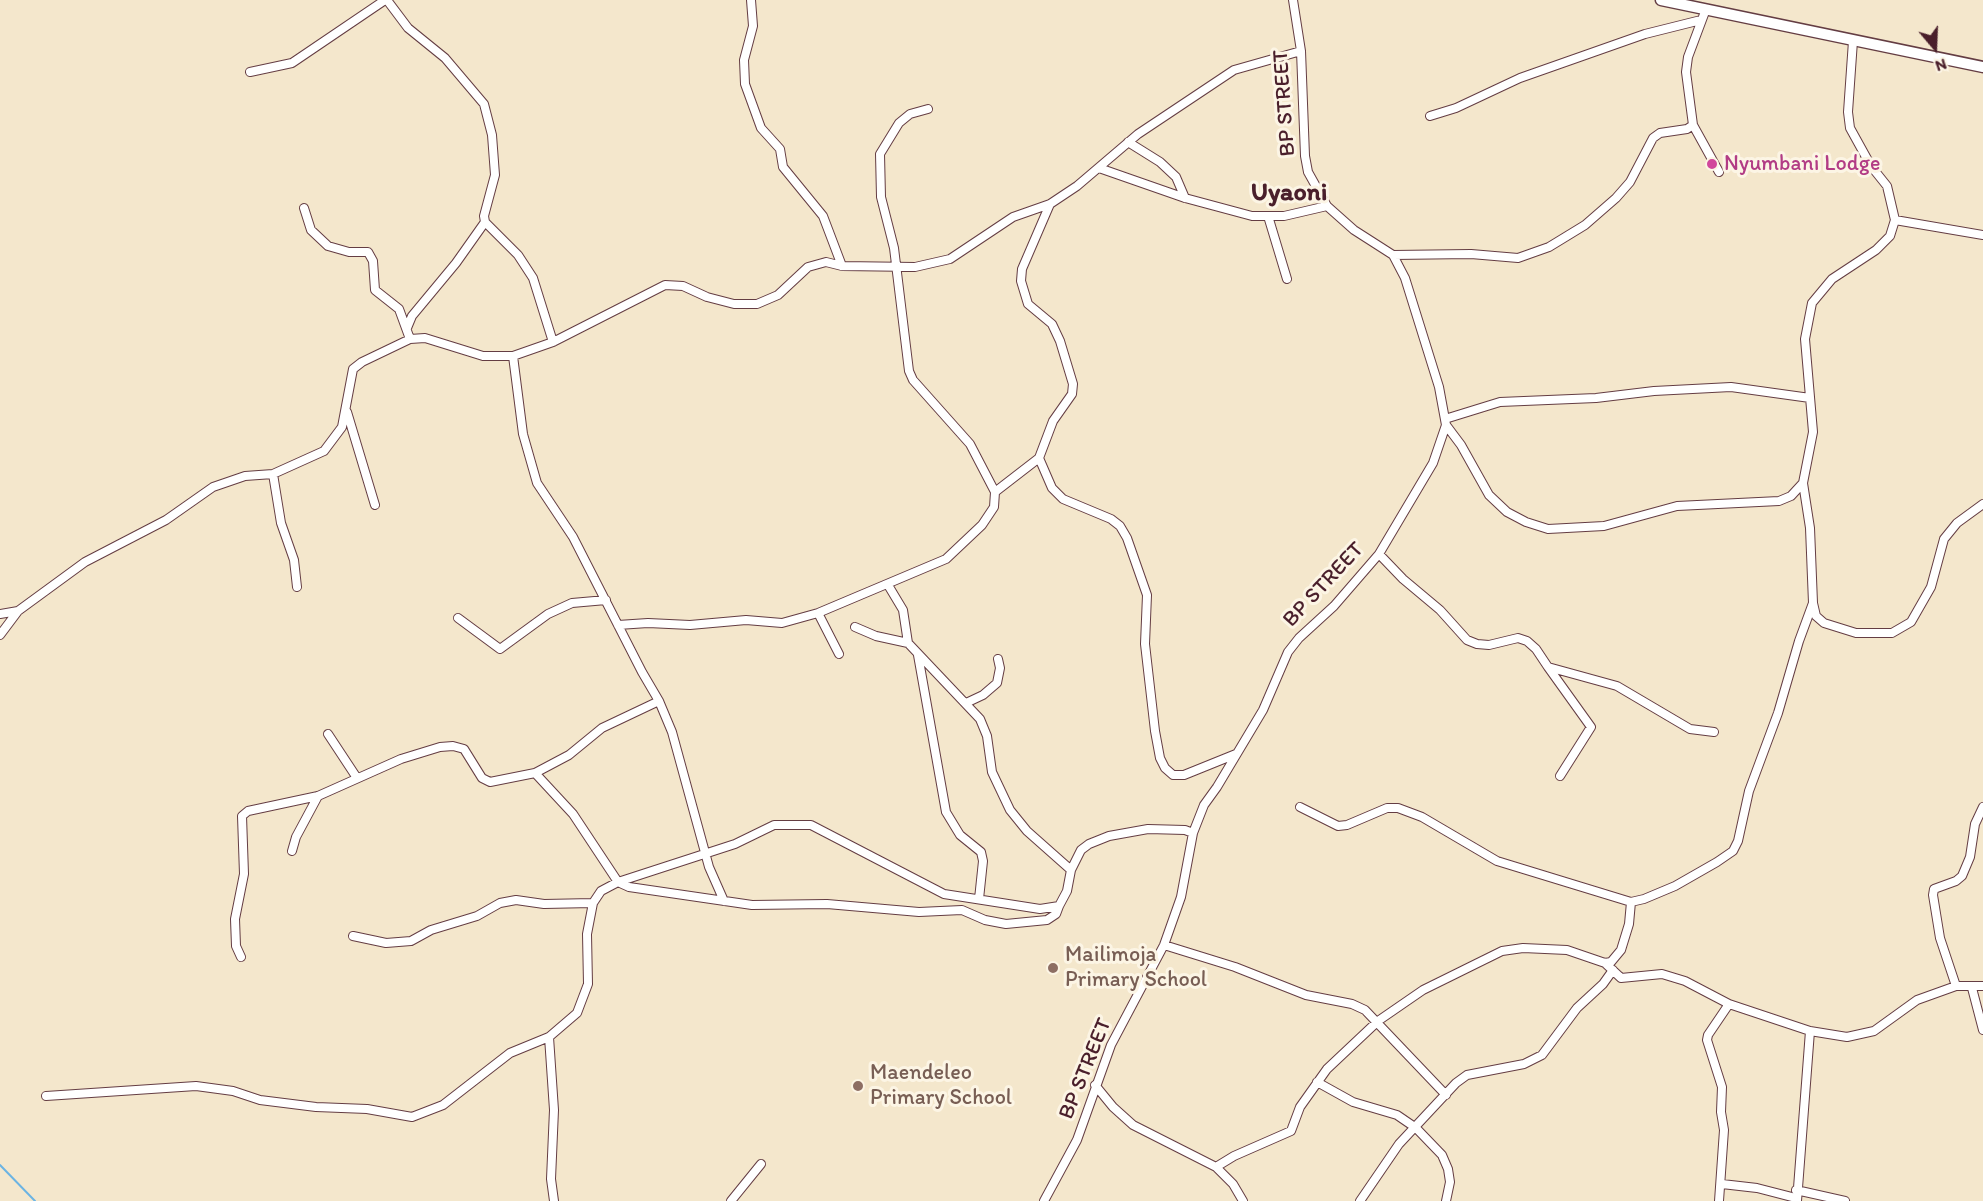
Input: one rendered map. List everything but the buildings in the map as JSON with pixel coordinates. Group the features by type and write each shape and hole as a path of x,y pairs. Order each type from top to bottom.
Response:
{"street":[{"path":"250,72 292,63 386,0 408,28 446,58 484,104 492,135 495,175 484,222 456,263 412,316 406,328"},
{"path":"751,0 753,26 744,60 745,84 761,128 780,149 783,167 823,216 842,266"},
{"name":"BP STREET","path":"1044,1201 1077,1140 1111,1045 1164,945 1181,897 1193,833 1203,805 1263,710 1288,652 1299,638 1334,606 1379,554 1433,463 1445,422 1438,387 1405,278 1392,255 1354,230 1327,206 1308,172 1305,156 1301,51 1293,0"},
{"path":"1661,0 1703,15 1983,67"},
{"path":"1430,116 1456,108 1520,78 1703,15"},
{"path":"1703,15 1688,57 1686,72 1694,125 1719,172"},
{"path":"1852,41 1848,112 1850,128 1871,166 1887,186 1895,220 1890,236 1876,250 1832,279 1812,303 1805,339 1813,432 1803,483 1810,528 1812,603 1816,616 1824,623 1856,633 1892,633 1911,622 1931,587 1944,539 1957,523 1983,504"},
{"path":"0,635 18,611 85,562 166,520 213,487 245,476 273,474 324,450 342,427 347,411 353,369 362,362 410,339 425,338 483,356 513,356 553,342 665,285 682,286 707,297 734,304 757,304 778,295 808,267 826,262 842,266 883,265 896,268 915,267 950,259 1013,217 1050,204 1099,168 1128,142 1234,70 1301,51"},
{"path":"618,625 648,623 690,625 746,620 782,623 818,613 946,559 982,525 994,507 994,492 969,444 913,381 909,371 894,248 881,197 880,154 899,123 910,114 928,109"},
{"path":"1392,255 1471,254 1518,258 1549,247 1585,225 1616,198 1630,182 1653,138 1660,133 1687,129 1694,125"},
{"path":"1128,142 1160,162 1176,177 1185,198"},
{"path":"1099,168 1233,212 1284,216 1327,206"},
{"path":"994,492 1039,458 1053,421 1072,394 1073,384 1052,324 1028,304 1021,281 1022,269 1050,204"},
{"path":"304,208 311,230 328,246 349,252 368,252 373,261 375,290 399,309 410,339"},
{"path":"1268,216 1287,279"},
{"path":"1895,220 1983,235"},
{"path":"484,222 518,255 533,278 553,342"},
{"path":"513,356 523,434 537,483 573,537 659,701 672,732 705,854 724,900"},
{"path":"1803,483 1791,496 1779,501 1677,506 1604,526 1548,529 1526,522 1507,512 1489,495 1461,445 1445,422 1500,402 1596,398 1654,391 1731,387 1810,398"},
{"path":"347,411 375,505"},
{"path":"1039,458 1052,488 1063,499 1111,519 1120,526 1126,538 1147,595 1145,644 1155,731 1160,758 1165,768 1173,775 1184,775 1236,754"},
{"path":"273,474 281,523 294,560 297,587"},
{"path":"1379,554 1403,579 1440,610 1467,640 1489,645 1518,638 1536,649 1591,727 1560,776"},
{"path":"888,585 905,617 908,643"},
{"path":"458,618 500,649 510,644 532,624 556,610 572,603 606,600"},
{"path":"1300,807 1338,826 1347,825 1387,808 1398,808 1422,817 1497,861 1631,902 1644,899 1675,886 1733,851 1738,841 1749,791 1778,713 1812,603"},
{"path":"0,614 18,611"},
{"path":"818,613 839,654"},
{"path":"855,627 876,636 908,643 966,703 980,719 987,736 992,772 1010,810 1027,831 1071,870"},
{"path":"918,654 946,812 960,835 981,852 983,861 978,899"},
{"path":"966,703 983,695 998,683 1000,668 998,659"},
{"path":"1548,667 1617,686 1690,729 1714,732"},
{"path":"241,957 236,946 235,920 244,874 242,816 257,809 318,796 401,759 453,746 464,749 482,778 490,782 535,773 569,755 602,729 659,701"},
{"path":"328,734 357,778"},
{"path":"535,773 573,814 618,882 629,887 752,905 827,903 919,912 962,910 985,920 1006,924 1047,920 1056,914 1067,891 1071,870 1081,850 1108,836 1148,829 1185,830 1193,833"},
{"path":"292,851 296,837 318,796"},
{"path":"1956,986 1940,938 1933,895 1934,889 1956,881 1962,876 1970,857 1975,825 1983,807"},
{"path":"46,1096 196,1086 232,1091 261,1100 316,1107 367,1109 412,1117 443,1105 510,1053 549,1037 577,1013 588,984 587,934 593,903 601,891 618,882 735,844 774,825 811,825 944,894 1040,909 1059,906"},
{"path":"353,936 386,943 411,941 431,930 477,916 500,903 516,900 544,904 593,903"},
{"path":"1605,963 1611,962 1621,950 1629,924 1631,902"},
{"path":"1164,945 1234,967 1306,995 1353,1004 1365,1010 1378,1021 1446,1095"},
{"path":"1216,1167 1234,1156 1291,1131 1300,1107 1327,1069 1378,1021 1423,990 1502,951 1523,948 1566,950 1605,963 1621,978"},
{"path":"1360,1201 1399,1144 1467,1075 1524,1064 1542,1055 1577,1008 1603,984 1613,970"},
{"path":"1603,984 1621,978 1662,974 1685,981 1729,1004 1810,1031 1847,1036 1868,1034 1917,1000 1956,986 1972,988 1983,986"},
{"path":"1972,988 1983,1030"},
{"path":"1719,1201 1722,1184 1722,1087 1707,1040 1729,1004"},
{"path":"1796,1196 1810,1031"},
{"path":"549,1037 553,1099 551,1179 554,1201"},
{"path":"1317,1082 1353,1102 1397,1115 1416,1128 1442,1155 1448,1169 1450,1182 1446,1201"},
{"path":"1095,1085 1113,1107 1133,1125 1216,1167 1233,1184 1243,1201"},
{"path":"731,1201 760,1164"},
{"path":"1722,1184 1845,1201"}],"waterway":[{"path":"0,1165 35,1201"}],"place":[{"name":"Nyumbani Lodge","path":"1712,164"},
{"name":"Mailimoja Primary School","path":"1053,968"},
{"name":"Maendeleo Primary School","path":"858,1086"}],"district":[{"name":"Uyaoni","path":"1289,193"}]}
